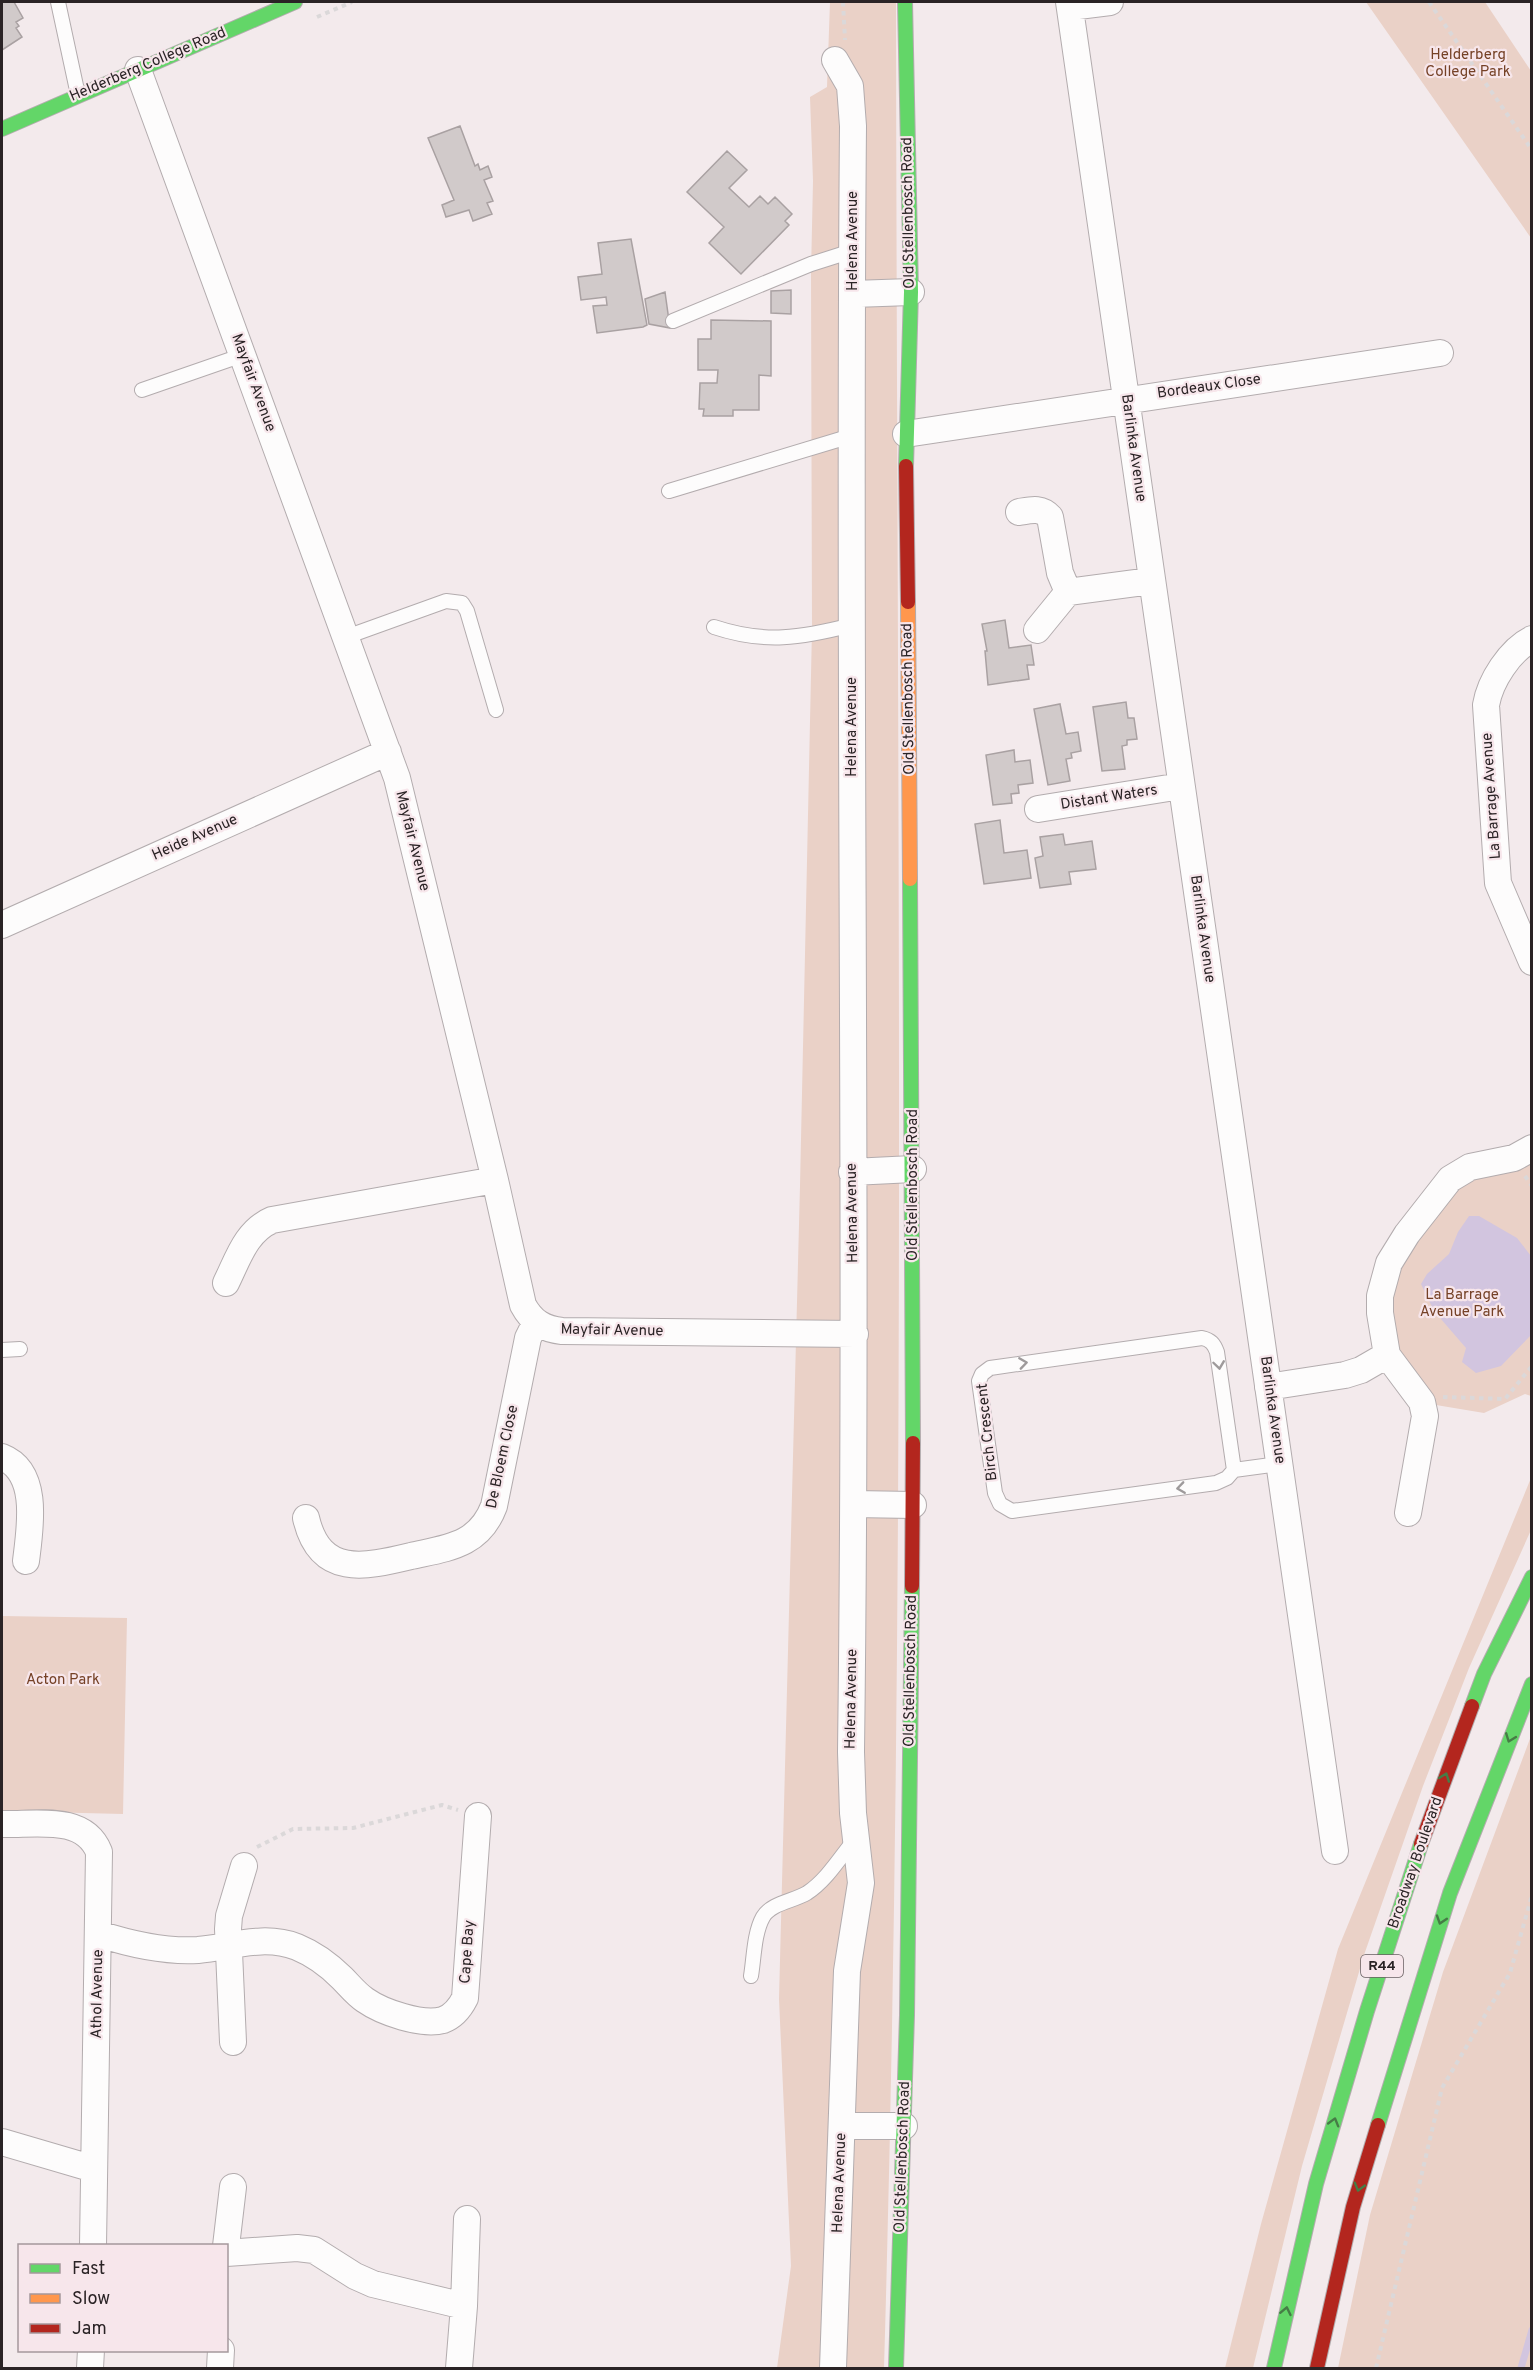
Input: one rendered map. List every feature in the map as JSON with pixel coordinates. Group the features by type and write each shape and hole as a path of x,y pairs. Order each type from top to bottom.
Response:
{"street":[{"name":"Helderberg College Road","path":"2,129 295,2"},
{"name":"Old Stellenbosch Road","path":"896,2368 907,2015 913,1505 914,1169 906,434 911,292 905,2"},
{"name":"Barlinka Avenue","path":"1110,2 1070,4 1335,1851"},
{"name":"Helena Avenue","path":"833,2368 847,1971 861,1883 851,1752 855,1334 852,1172 852,95 846,76 835,60"},
{"name":"Mayfair Avenue","path":"138,70 388,752 399,788 495,1180 523,1305 536,1322 553,1330 562,1331 855,1334"},
{"path":"853,294 911,292"},
{"name":"Bordeaux Close","path":"906,434 1440,353"},
{"path":"1019,512 1036,509 1050,517 1060,573 1068,592"},
{"path":"1037,630 1068,592 1151,581"},
{"name":"La Barrage Avenue","path":"1532,639 1518,649 1494,678 1486,705 1498,883 1532,962"},
{"name":"Heide Avenue","path":"2,924 388,752"},
{"name":"Distant Waters","path":"1038,810 1181,786"},
{"path":"1408,1513 1425,1416 1418,1396 1387,1355 1380,1313 1380,1296 1384,1279 1397,1248 1450,1179 1470,1167 1514,1158 1532,1148"},
{"path":"852,1172 914,1169"},
{"path":"226,1283 251,1235 263,1224 272,1220 495,1180"},
{"name":"De Bloem Close","path":"306,1518 312,1536 328,1556 351,1566 364,1567 462,1543 479,1531 486,1524 494,1506 528,1338 536,1322"},
{"path":"1268,1387 1345,1375 1361,1370 1387,1355"},
{"path":"2,1456 12,1461 21,1471 28,1494 30,1528 26,1561"},
{"path":"854,1504 913,1505"},
{"name":"Broadway Boulevard","path":"1274,2368 1316,2184 1367,2011 1421,1844 1484,1674 1532,1577"},
{"name":"R44","path":"1317,2368 1353,2207 1396,2064 1450,1893 1532,1684"},
{"name":"Cape Bay","path":"99,1934 120,1941 197,1950 269,1940 296,1947 329,1966 362,1999 385,2012 435,2021 456,2012 465,1998 478,1816"},
{"name":"Athol Avenue","path":"2,1824 70,1825 80,1829 95,1843 100,1861 93,2244"},
{"path":"233,2042 229,1916 244,1866"},
{"path":"843,2126 903,2126"},
{"path":"2,2142 94,2169"},
{"path":"226,2244 233,2187"},
{"path":"459,2368 467,2219"},
{"path":"228,2253 297,2248 314,2250 355,2276 373,2284 464,2306"},
{"path":"90,2368 91,2352"},
{"path":"220,2368 221,2352"}],"lane":[{"path":"58,2 78,95"},
{"path":"673,321 811,264 852,251"},
{"path":"142,390 243,355"},
{"path":"669,491 851,436"},
{"path":"346,637 446,601 462,603 467,611 496,710"},
{"path":"714,627 763,638 804,637 852,625"},
{"name":"Birch Crescent","path":"1234,1470 1217,1352 1215,1346 1207,1339 990,1368 982,1374 980,1381 995,1493 1000,1504 1012,1511 1216,1483 1227,1478 1234,1470 1279,1464"},
{"path":"2,1350 20,1348"},
{"path":"751,1976 759,1927 764,1915 806,1894 819,1884 856,1838"}],"path":[{"path":"1429,2 1532,150"},
{"path":"1418,1396 1505,1399 1532,1366"},
{"path":"244,1866 259,1844 293,1829 354,1828 442,1805 478,1816"},
{"path":"1376,2368 1442,2088 1510,1973 1532,1895"}],"green space":[{"path":"830,2 896,2 899,889 898,1481 896,1777 884,2368 777,2368 791,2266 779,1999 812,629 813,181 810,97 827,87"},
{"name":"Helderberg College Park","path":"1366,2 1485,2 1531,71 1531,238"},
{"name":"La Barrage Avenue Park","path":"1531,1161 1531,1396 1525,1394 1484,1413 1436,1405 1401,1355 1391,1312 1395,1283 1409,1251 1430,1219 1469,1177"},
{"path":"1531,1478 1531,1530 1469,1668 1423,1786 1364,1955 1302,2166 1253,2368 1225,2368 1261,2224 1338,1949"},
{"name":"Acton Park","path":"2,1616 127,1618 123,1814 2,1811"},
{"path":"1531,1736 1531,2368 1338,2368 1370,2215 1443,1972"}],"shaded area":[{"path":"1469,1216 1479,1216 1517,1238 1531,1256 1531,1335 1501,1366 1476,1373 1462,1362 1466,1348 1434,1311 1421,1284 1427,1274 1449,1254 1458,1232"}],"building":[{"path":"2,2 14,2 23,18 16,22 19,26 16,28 22,37 2,50"},
{"path":"460,126 475,166 478,164 480,170 488,166 492,177 484,180 493,201 487,203 492,214 473,221 469,210 446,217 442,205 454,200 428,138"},
{"path":"727,151 747,170 729,188 749,207 760,196 768,204 775,197 792,214 785,221 789,225 741,274 709,243 724,227 687,192"},
{"path":"631,239 647,325 597,333 593,306 607,305 606,297 581,300 578,277 602,274 598,243"},
{"path":"791,290 791,314 771,313 771,291"},
{"path":"665,292 670,328 649,324 645,299"},
{"path":"711,320 771,321 771,376 759,375 759,410 733,410 733,416 703,416 704,409 699,409 700,383 717,383 718,370 698,370 698,339 711,339"},
{"path":"1005,620 1009,648 1031,645 1034,665 1027,665 1029,679 988,685 985,651 987,651 982,624"},
{"path":"1126,702 1128,718 1134,718 1137,739 1127,740 1127,745 1122,746 1125,769 1102,771 1093,707"},
{"path":"1060,704 1066,734 1078,732 1081,751 1071,753 1072,758 1066,759 1070,781 1048,785 1034,709"},
{"path":"1014,750 1015,762 1030,760 1033,783 1018,785 1019,793 1011,794 1012,803 993,805 986,755"},
{"path":"1000,820 1004,853 1027,850 1031,878 984,884 975,824"},
{"path":"1063,834 1065,845 1092,841 1096,869 1069,872 1071,884 1040,888 1035,858 1043,856 1040,837"}],"waterway":[{"path":"1521,2368 1532,2330"}],"traffic: fast":[{"path":"2,129 295,2"},
{"path":"905,2 911,292 906,466"},
{"path":"910,879 913,1443"},
{"path":"1472,1706 1484,1674 1532,1577"},
{"path":"896,2368 907,2015 912,1586"},
{"path":"1378,2125 1450,1893 1532,1684"},
{"path":"1274,2368 1316,2184 1367,2011 1421,1844"}],"traffic: slow":[{"path":"908,602 910,879"}],"traffic: jam":[{"path":"906,466 908,602"},
{"path":"912,1586 913,1443"},
{"path":"1421,1844 1472,1706"},
{"path":"1317,2368 1353,2207 1378,2125"}]}
